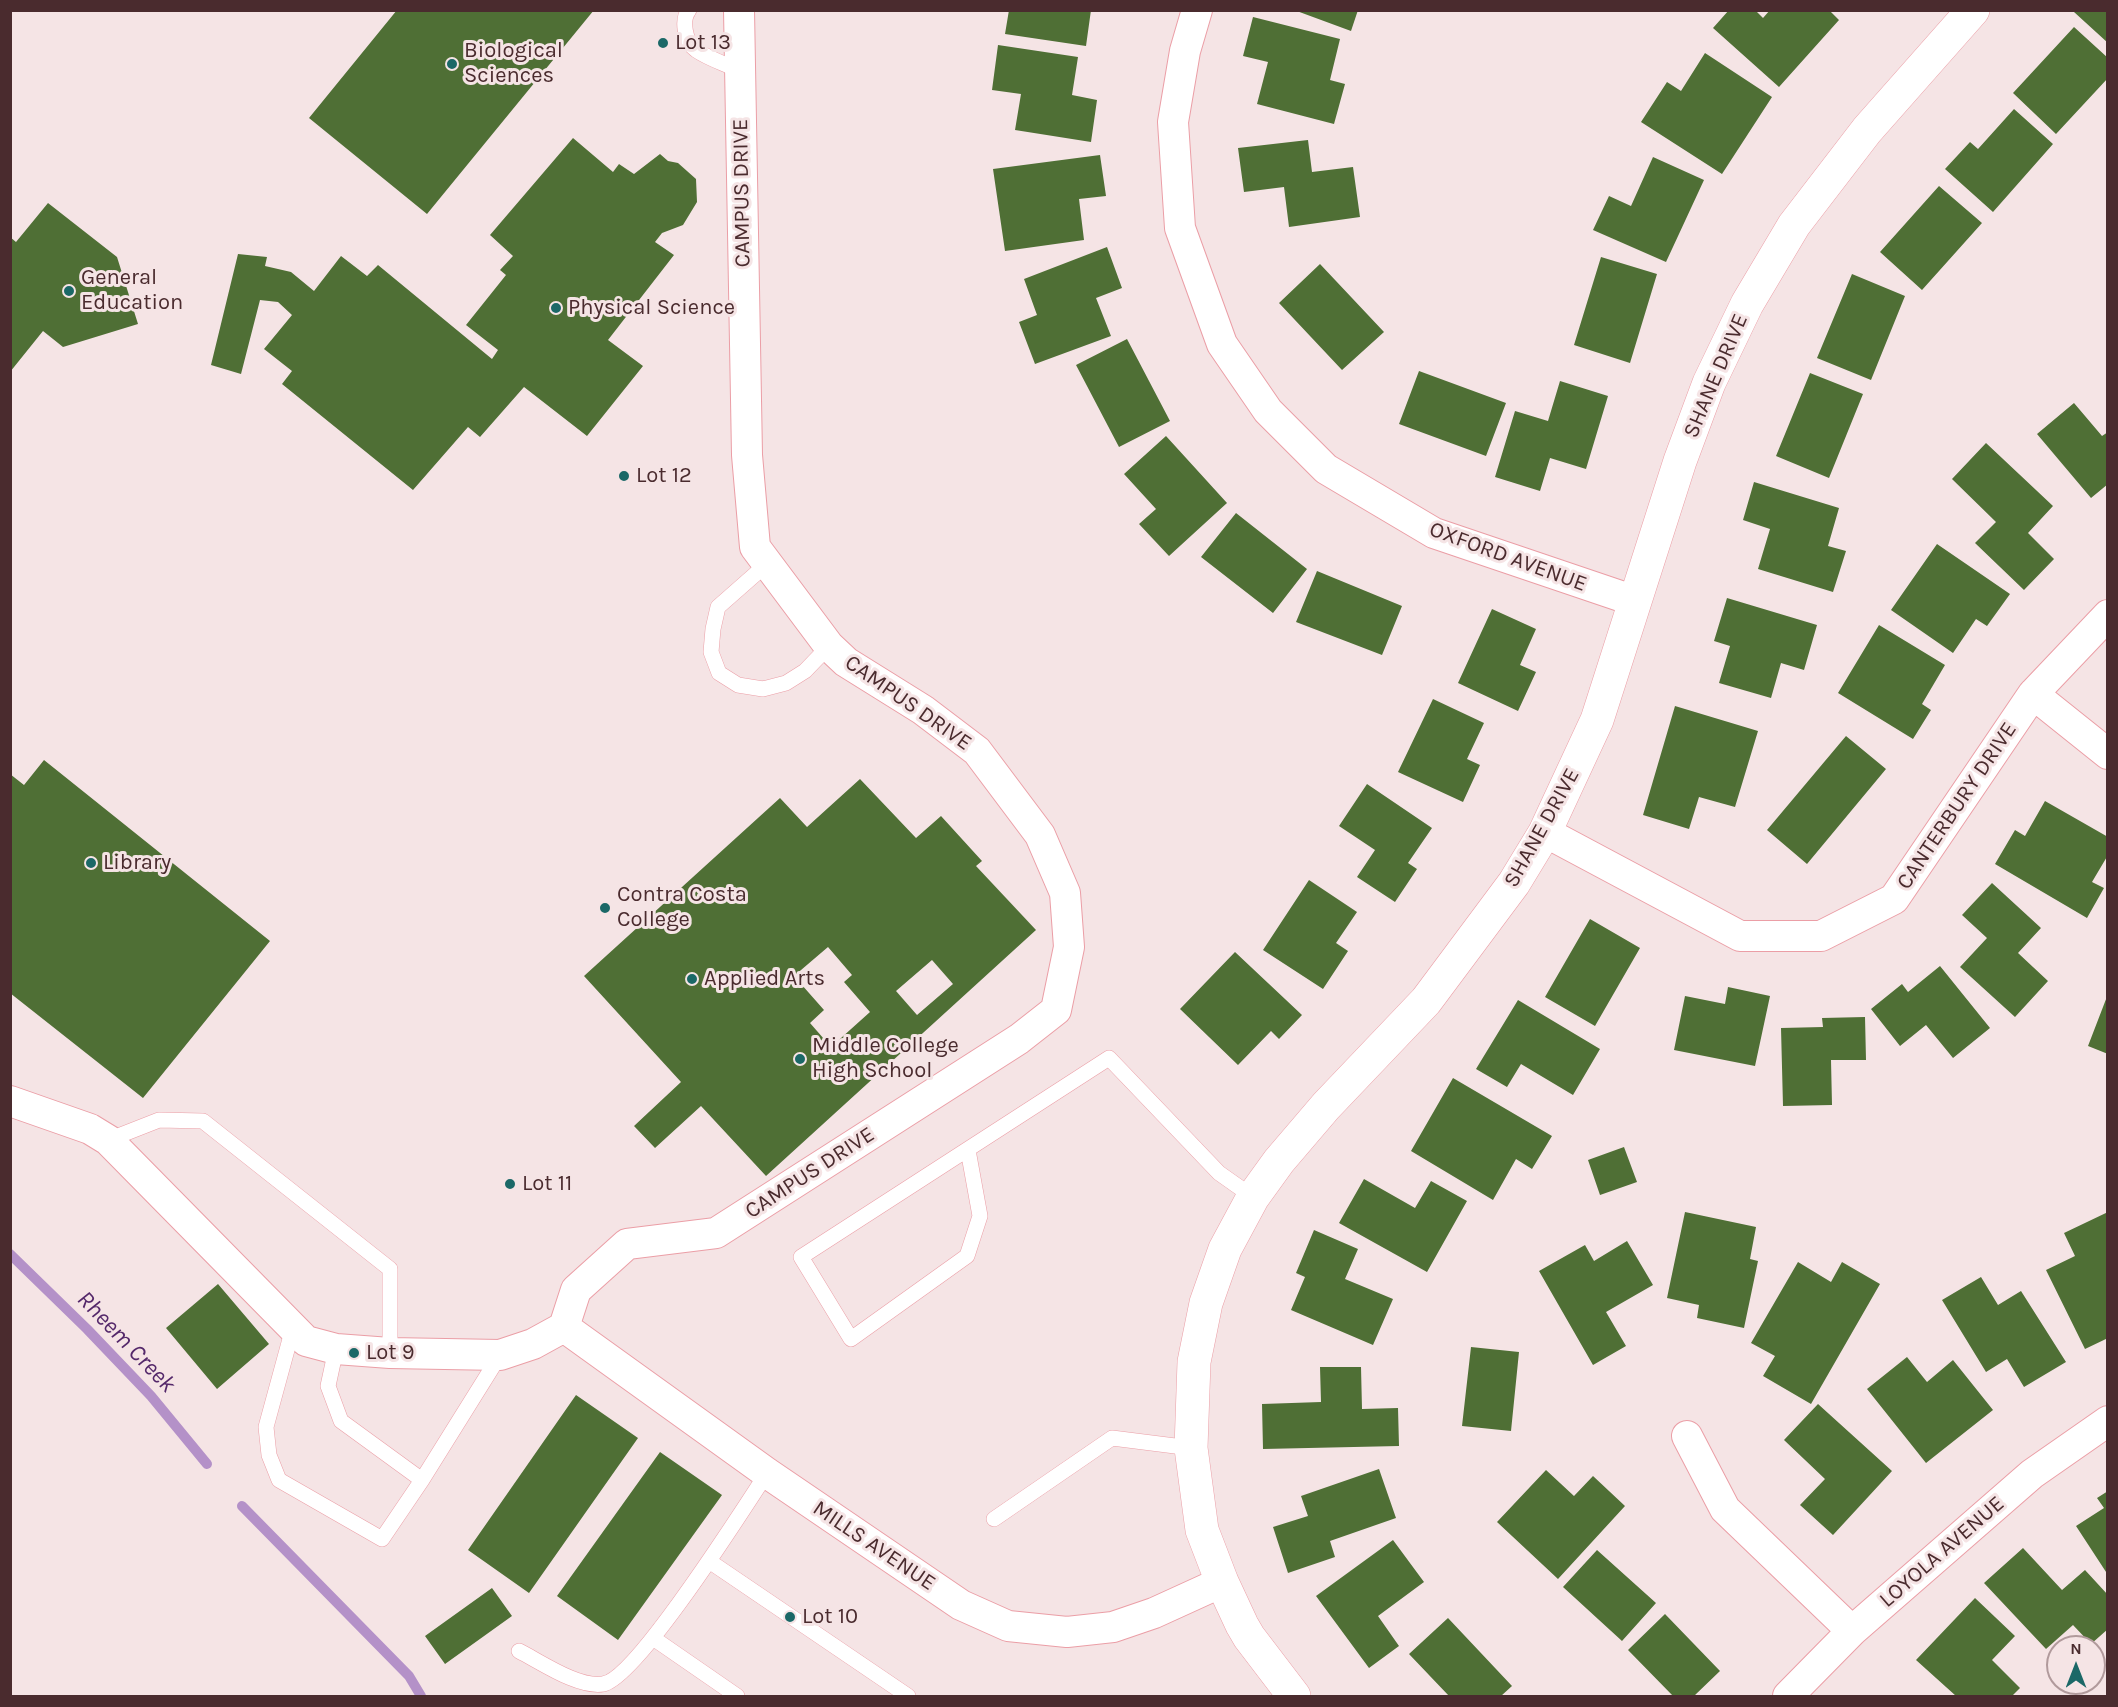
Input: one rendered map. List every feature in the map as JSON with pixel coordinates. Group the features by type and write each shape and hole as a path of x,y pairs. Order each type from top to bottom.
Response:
{"street":[{"name":"CAMPUS DRIVE","path":"564,1327 576,1290 627,1244 716,1233 1019,1039 1056,1010 1069,947 1065,893 1040,835 977,751 923,710 846,662 829,646 755,547 747,455 739,10"},
{"name":"OXFORD AVENUE","path":"1197,10 1185,51 1173,122 1180,228 1222,344 1268,411 1326,469 1434,533 1635,601"},
{"name":"SHANE DRIVE","path":"1294,1696 1249,1637 1222,1582 1202,1530 1191,1448 1194,1362 1206,1303 1225,1250 1252,1197 1279,1161 1326,1106 1426,1000 1514,883 1545,832 1597,720 1680,461 1704,394 1747,304 1794,225 1867,130 1973,10"},
{"name":"CANTERBURY DRIVE","path":"1545,832 1740,936 1821,936 1894,899 2034,694 2108,615"},
{"path":"2034,694 2108,754"},
{"path":"10,1101 90,1129 108,1140 306,1341 336,1349 390,1353 500,1355 534,1344 564,1327"},
{"name":"MILLS AVENUE","path":"564,1327 767,1473 961,1605 1008,1626 1067,1632 1113,1627 1154,1613 1222,1582"},
{"name":"LOYOLA AVENUE","path":"1788,1696 1852,1631 2032,1474 2108,1420"},
{"path":"1687,1436 1725,1509 1852,1631"}],"lane":[{"path":"689,10 686,14 684,28 693,48 740,71"},
{"path":"768,563 718,607 712,629 711,652 719,673 738,685 763,689 786,682 805,671 829,646"},
{"path":"968,1150 980,1216 967,1256 850,1339 801,1257 1109,1058 1219,1173 1252,1197"},
{"path":"108,1140 159,1120 203,1121 390,1269 390,1353"},
{"path":"293,1328 266,1427 269,1455 279,1480 382,1539 422,1480 500,1355"},
{"path":"336,1349 328,1386 341,1421 422,1480"},
{"path":"994,1519 1112,1438 1191,1448"},
{"path":"519,1651 582,1683 604,1684 619,1677 654,1638 709,1561 767,1473"},
{"path":"709,1561 908,1696"},
{"path":"654,1638 736,1696"}],"building":[{"name":"Biological Sciences","path":"397,10 594,10 427,214 309,118"},
{"path":"1009,10 1091,10 1086,46 1005,34"},
{"path":"1294,10 1358,10 1351,31"},
{"path":"1729,10 1755,10 1763,18 1770,10 1829,10 1839,20 1779,87 1713,28"},
{"path":"2075,10 2108,10 2108,43 2074,12"},
{"path":"1253,17 1340,39 1330,80 1345,84 1334,124 1257,104 1268,62 1243,56"},
{"path":"2074,27 2108,58 2108,78 2056,134 2013,93"},
{"path":"998,45 1078,57 1072,95 1097,100 1091,142 1015,130 1021,94 992,90"},
{"path":"1705,53 1772,97 1722,174 1641,122 1667,82 1681,91"},
{"path":"2014,109 2053,144 1993,212 1945,169 1970,142 1978,149"},
{"name":"Physical Science","path":"573,138 613,172 619,164 634,174 660,154 668,161 678,163 696,179 697,202 683,225 662,233 655,242 674,255 608,340 643,366 587,436 524,387 480,437 468,427 413,490 282,384 292,371 264,349 292,315 278,302 260,300 241,374 211,365 238,254 267,257 265,266 291,272 314,291 341,256 367,276 378,265 492,359 498,350 466,325 506,275 500,270 513,256 490,235"},
{"path":"1308,140 1312,172 1353,167 1360,217 1289,227 1284,187 1244,192 1238,148"},
{"path":"1100,155 1106,196 1079,199 1084,240 1005,251 993,169"},
{"path":"1653,157 1704,180 1666,262 1593,230 1609,196 1631,206"},
{"path":"1939,186 1982,223 1922,290 1880,252"},
{"name":"General Education","path":"48,203 117,257 138,324 63,347 43,331 10,372 10,237 16,242"},
{"path":"1107,247 1122,288 1096,298 1111,336 1035,364 1019,322 1037,315 1024,279"},
{"path":"1601,257 1657,274 1630,363 1574,345"},
{"path":"1320,264 1384,332 1342,370 1279,303"},
{"path":"1852,274 1905,296 1871,380 1817,358"},
{"path":"1127,339 1170,421 1119,447 1076,365"},
{"path":"1419,371 1506,403 1486,456 1399,424"},
{"path":"1810,373 1863,394 1829,478 1776,456"},
{"path":"1560,381 1608,396 1586,469 1550,458 1540,491 1495,477 1515,411 1548,421"},
{"path":"2074,403 2102,436 2108,432 2108,484 2091,498 2037,434"},
{"path":"1166,436 1227,503 1169,556 1139,524 1156,509 1124,474"},
{"path":"1986,443 2053,506 2028,533 2054,559 2024,590 1975,543 1996,522 1952,479"},
{"path":"1754,482 1839,508 1828,546 1846,551 1833,592 1758,569 1770,529 1743,520"},
{"path":"1236,513 1307,569 1273,613 1201,557"},
{"path":"1937,544 2010,594 1987,626 1976,619 1953,653 1891,610"},
{"path":"1317,571 1402,606 1382,655 1296,622"},
{"path":"1727,598 1817,625 1804,670 1781,663 1771,698 1719,683 1730,646 1714,641"},
{"path":"1492,609 1536,629 1520,665 1536,672 1518,711 1458,683"},
{"path":"1879,625 1945,665 1922,704 1931,710 1913,739 1838,693"},
{"path":"1433,699 1484,723 1467,759 1480,765 1463,802 1398,772"},
{"path":"1675,706 1758,731 1735,807 1699,797 1689,829 1643,815"},
{"path":"1846,736 1886,769 1807,864 1767,830"},
{"name":"Library","path":"44,760 270,941 143,1098 10,993 10,774 24,785"},
{"name":"Applied Arts","path":"860,779 916,838 941,816 982,861 976,866 1036,930 766,1176 701,1106 655,1148 634,1126 681,1082 584,976 780,798 807,827","holes":["828,947 852,975 844,982 870,1012 831,1047 810,1023 824,1010 794,976","932,960 953,984 917,1015 896,991"]},
{"path":"1367,784 1432,828 1408,863 1417,869 1395,902 1357,877 1375,850 1339,826"},
{"path":"2045,801 2108,837 2108,855 2092,882 2104,888 2087,918 1995,864 2015,830 2025,836"},
{"path":"1309,880 1357,912 1336,943 1348,951 1323,989 1263,950"},
{"path":"1992,883 2041,928 2018,953 2048,981 2015,1017 1960,967 1987,938 1962,915"},
{"path":"1590,919 1640,948 1595,1026 1545,997"},
{"path":"1235,952 1302,1015 1279,1039 1271,1031 1238,1065 1180,1009"},
{"path":"1940,966 1990,1028 1953,1058 1926,1025 1900,1046 1871,1009 1902,984 1908,992"},
{"path":"1728,987 1770,996 1755,1066 1674,1050 1685,996 1725,1004"},
{"path":"2108,994 2108,1054 2088,1046"},
{"path":"1518,1000 1600,1049 1573,1095 1521,1064 1507,1087 1476,1069"},
{"path":"1865,1017 1866,1060 1831,1060 1832,1105 1783,1106 1781,1028 1823,1027 1822,1018"},
{"path":"1453,1078 1552,1136 1532,1169 1516,1159 1493,1200 1411,1151"},
{"path":"1624,1147 1637,1182 1600,1195 1588,1160"},
{"path":"1364,1179 1415,1208 1431,1181 1467,1201 1427,1272 1339,1223"},
{"path":"1685,1212 1756,1227 1750,1259 1758,1261 1744,1328 1697,1318 1699,1305 1667,1298"},
{"path":"2108,1212 2108,1338 2085,1349 2046,1270 2075,1256 2064,1233"},
{"path":"1314,1230 1358,1249 1345,1279 1393,1299 1373,1345 1291,1310 1305,1277 1296,1273"},
{"path":"1627,1241 1653,1285 1606,1312 1626,1346 1593,1365 1539,1271 1585,1245 1594,1261"},
{"path":"1798,1262 1831,1282 1842,1262 1880,1284 1811,1404 1763,1376 1775,1356 1751,1343"},
{"path":"1981,1277 1998,1305 2021,1291 2066,1362 2024,1387 2007,1359 1986,1372 1942,1300"},
{"path":"218,1284 269,1344 217,1389 166,1328"},
{"path":"1471,1347 1519,1352 1511,1431 1462,1426"},
{"path":"1907,1357 1927,1382 1953,1360 1993,1410 1926,1463 1867,1389"},
{"path":"1320,1367 1361,1367 1362,1409 1398,1408 1399,1446 1263,1449 1262,1404 1321,1402"},
{"path":"576,1395 638,1438 529,1593 468,1550"},
{"path":"1818,1404 1892,1471 1833,1535 1800,1505 1825,1479 1784,1440"},
{"path":"660,1452 722,1495 618,1640 557,1596"},
{"path":"1379,1469 1396,1518 1330,1541 1335,1557 1288,1573 1273,1527 1308,1516 1301,1496"},
{"path":"1546,1470 1574,1496 1593,1476 1625,1506 1558,1579 1497,1522"},
{"path":"2108,1491 2108,1575 2076,1526 2104,1508 2097,1498"},
{"path":"1393,1540 1424,1582 1378,1616 1399,1646 1369,1668 1316,1596"},
{"path":"2023,1548 2062,1590 2085,1570 2108,1595 2108,1629 2101,1635 2082,1635 2073,1625 2062,1635 2046,1635 2046,1649 1984,1583"},
{"path":"1597,1550 1656,1603 1622,1641 1563,1587"},
{"path":"492,1588 512,1616 445,1664 425,1636"},
{"path":"1975,1598 2015,1636 1992,1660 2020,1688 2012,1696 1956,1696 1916,1660"},
{"path":"1665,1614 1720,1671 1694,1696 1673,1696 1628,1650"},
{"path":"1448,1618 1512,1686 1501,1696 1449,1696 1409,1654"}],"waterway":[{"name":"Rheem Creek","path":"10,1254 151,1396 207,1464"},
{"name":"Rheem Creek","path":"242,1506 409,1676 421,1696"}],"place":[{"name":"Lot 13","path":"663,43"},
{"name":"Biological Sciences","path":"452,64"},
{"name":"General Education","path":"69,291"},
{"name":"Physical Science","path":"556,308"},
{"name":"Lot 12","path":"624,476"},
{"name":"Library","path":"91,863"},
{"name":"Contra Costa College","path":"605,908"},
{"name":"Applied Arts","path":"692,979"},
{"name":"Middle College High School","path":"800,1059"},
{"name":"Lot 11","path":"510,1184"},
{"name":"Lot 9","path":"354,1353"},
{"name":"Lot 10","path":"790,1617"}]}
